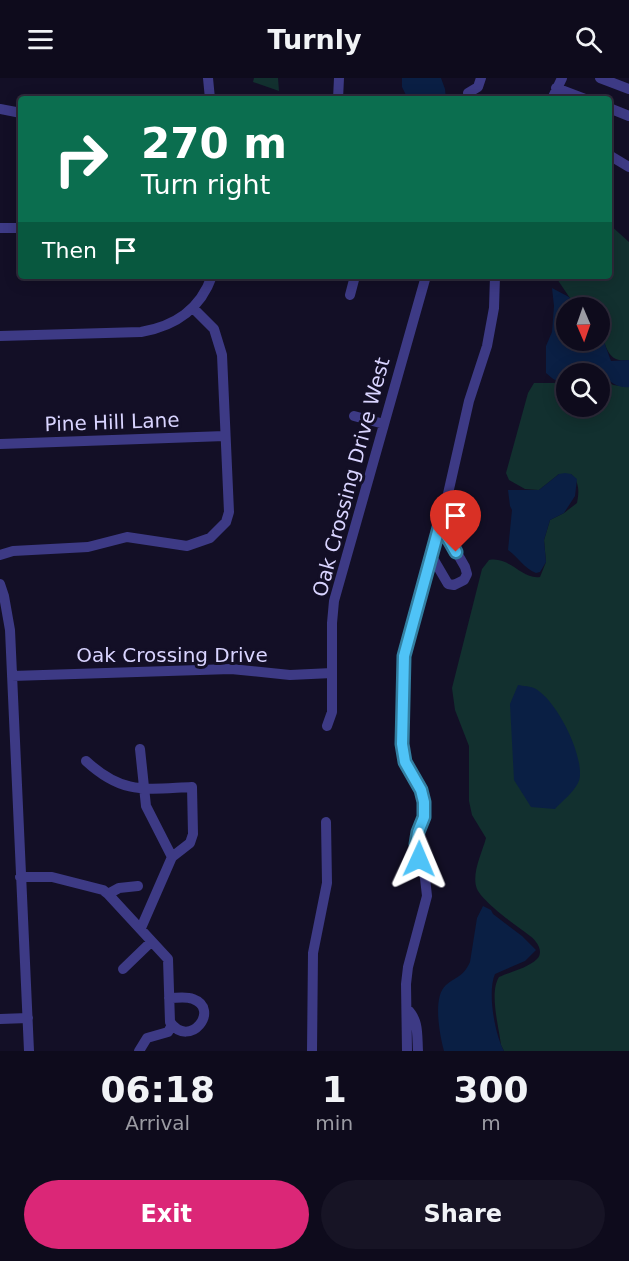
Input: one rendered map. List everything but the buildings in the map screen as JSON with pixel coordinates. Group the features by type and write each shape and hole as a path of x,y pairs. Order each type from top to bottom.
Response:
{"street":[{"path":"208,78 210,96"},
{"path":"338,96 339,78"},
{"path":"468,93 477,87 481,78"},
{"path":"554,94 562,78"},
{"path":"600,78 629,89"},
{"path":"0,109 18,112"},
{"path":"612,109 629,116"},
{"path":"612,156 629,167"},
{"path":"0,228 18,228"},
{"path":"0,336 141,332 160,329 179,320 193,308 212,279"},
{"path":"350,295 354,279"},
{"name":"Oak Crossing Drive West","path":"327,726 332,712 334,601 425,279"},
{"path":"407,1051 408,967 428,896 416,844 424,817 424,802 421,790 405,762 402,744 404,656 440,524 469,401 487,346 494,308 495,279"},
{"path":"0,555 13,551 88,547 127,537 187,546 210,538 219,531 226,522 229,512 219,344 214,329 193,308"},
{"path":"354,416 384,423"},
{"name":"Pine Hill Lane","path":"0,444 225,436"},
{"path":"431,555 448,584 454,585 464,580 467,574 465,567 440,524"},
{"path":"0,584 8,613 12,676 29,1051"},
{"name":"Oak Crossing Drive","path":"12,676 231,669 290,675 332,673"},
{"path":"140,749 146,806 172,857"},
{"path":"86,761 100,774 132,788 192,787 193,834 190,843 172,857 141,928"},
{"path":"312,1051 313,953 327,884 326,822"},
{"path":"20,878 52,877 103,890 168,959 172,1025 168,1032 147,1038 139,1051"},
{"path":"108,894 119,888 138,886"},
{"path":"123,969 151,942"},
{"path":"169,998 191,997 199,1001 204,1008 200,1025 189,1031 183,1031 172,1025"},
{"path":"407,1009 417,1024 417,1051"},
{"path":"0,1019 28,1018"}],"green space":[{"path":"254,78 278,78 279,91 253,82"},
{"path":"612,227 629,242 629,360 619,360 609,352 610,297 569,297 557,279 612,279"},
{"path":"556,382 556,417 610,417 610,383 629,387 629,1051 504,1051 501,1045 496,1010 496,984 499,977 533,962 539,957 540,951 532,938 496,910 477,889 476,870 486,838 472,815 469,801 469,746 455,710 452,688 482,569 489,560 496,560 510,564 527,575 540,577 546,562 544,540 550,520 577,503 578,488 571,474 559,474 539,490 525,489 509,480 506,473 528,393 534,383"}],"water":[{"path":"402,78 441,78 446,96 406,96 402,87"},
{"path":"552,288 569,297 556,297 556,351 607,351 611,361 629,360 629,387 618,386 610,381 610,363 556,363 556,380 546,373 546,346 552,332 554,306"},
{"path":"565,473 577,479 575,496 564,513 550,520 544,540 546,562 540,572 536,573 508,550 512,510 508,490 539,490 559,474"},
{"path":"518,685 536,689 552,704 566,727 576,753 579,780 574,789 555,809 531,807 514,780 510,704"},
{"path":"483,906 491,910 536,950 525,961 495,974 492,991 493,1013 504,1051 444,1051 438,1017 439,998 446,985 462,973 470,962 477,918"}],"route":[{"path":"419,859 416,844 424,817 424,802 421,790 405,762 402,744 404,656 440,524 456,552"}]}
